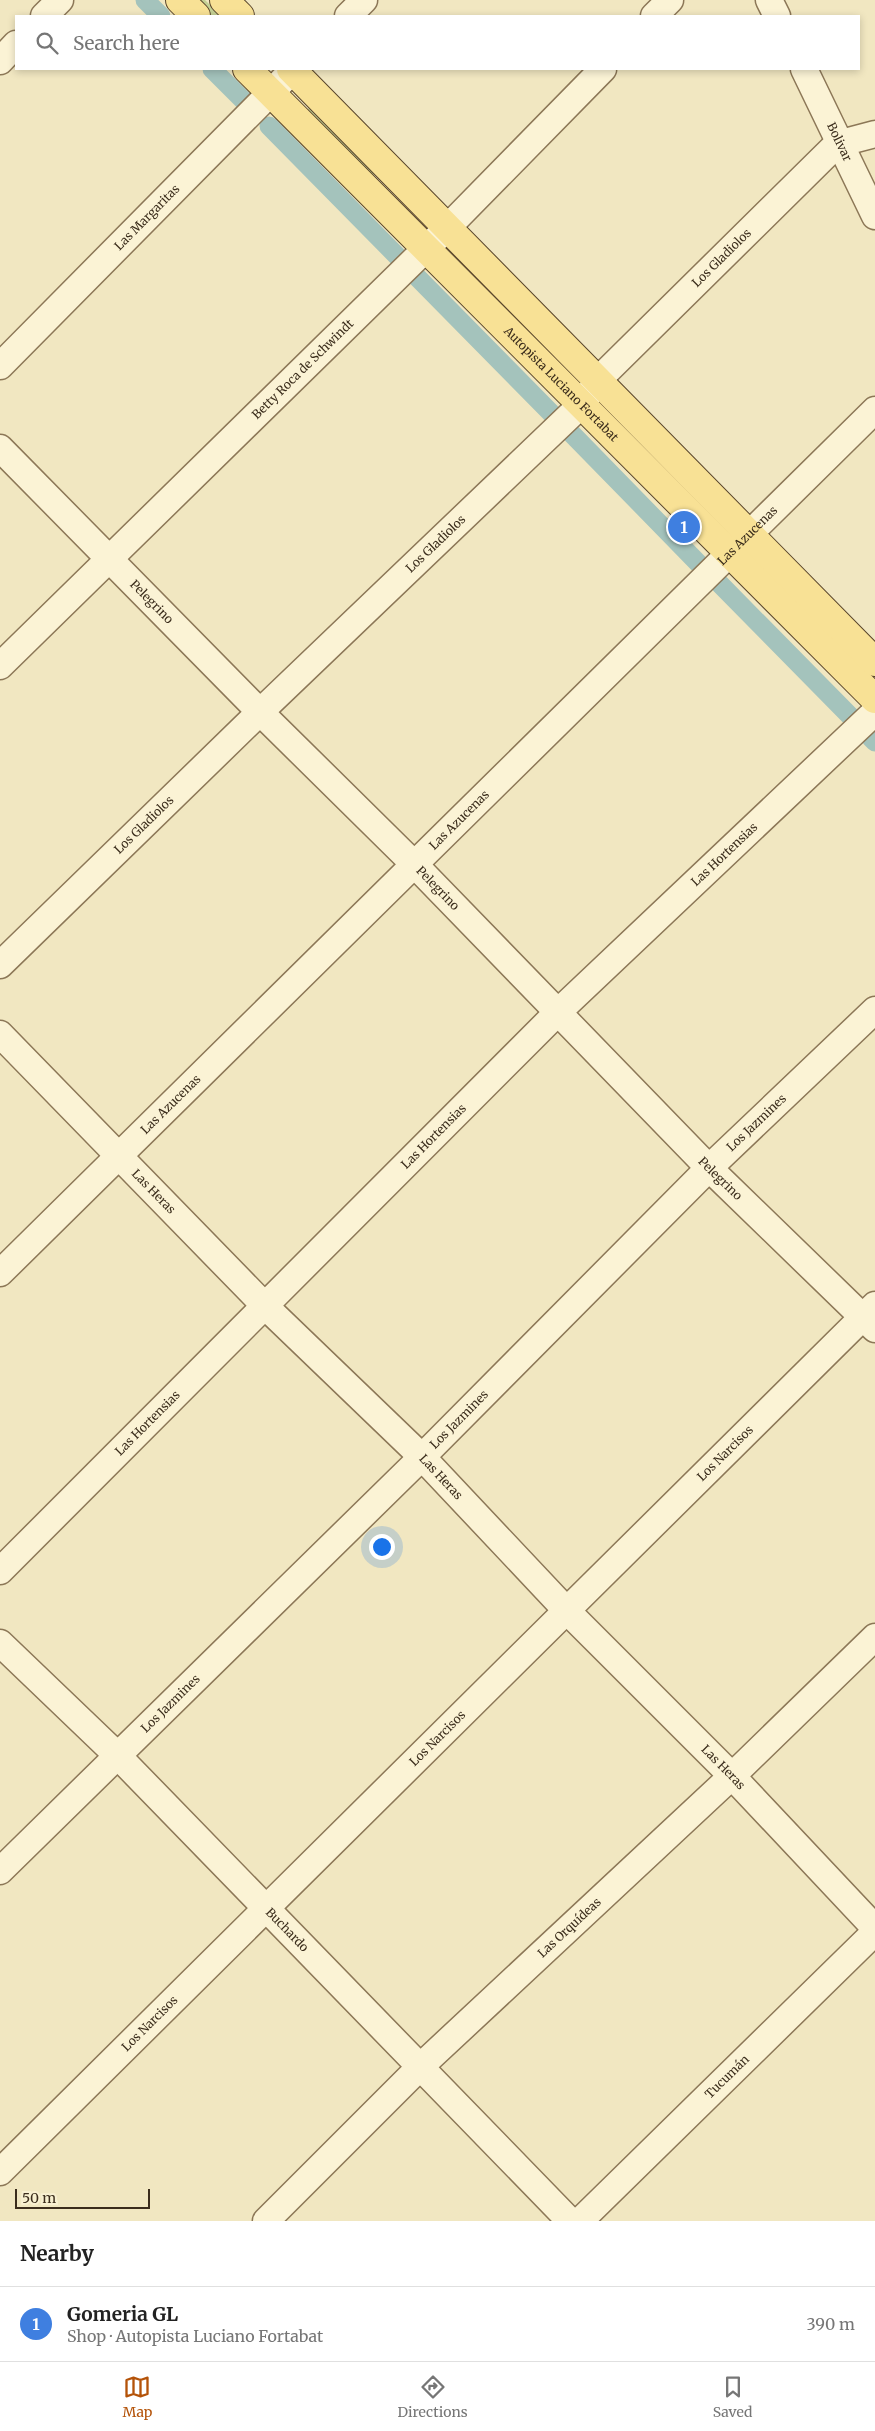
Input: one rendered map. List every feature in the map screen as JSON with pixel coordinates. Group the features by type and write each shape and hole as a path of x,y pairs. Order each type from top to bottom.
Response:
{"main road":[{"path":"180,0 195,15"},
{"path":"224,0 239,15"},
{"name":"Autopista Luciano Fortabat","path":"248,70 875,700"},
{"path":"293,70 875,662"}],"street":[{"path":"45,15 60,0"},
{"path":"349,15 364,0"},
{"path":"655,15 670,0"},
{"path":"769,0 777,15"},
{"path":"0,61 15,45"},
{"name":"Las Margaritas","path":"0,366 291,70"},
{"name":"Betty Roca de Schwindt","path":"0,666 109,557 426,249 602,70"},
{"name":"Bolivar","path":"805,70 842,143 875,216"},
{"name":"Los Gladiolos","path":"0,965 260,712 582,404 598,380 824,157 842,143 875,134"},
{"name":"Las Azucenas","path":"0,1274 875,410"},
{"name":"Pelegrino","path":"0,448 415,866 709,1168 871,1317"},
{"name":"Las Hortensias","path":"0,1571 557,1013 875,712"},
{"name":"Los Jazmines","path":"0,1871 422,1457 709,1168 875,1010"},
{"name":"Las Heras","path":"0,1034 265,1306 422,1457 567,1611 732,1776 875,1928"},
{"name":"Los Narcisos","path":"0,2172 567,1611 871,1317"},
{"name":"Las Orquídeas","path":"266,2221 420,2067 732,1776 875,1637"},
{"name":"Buchardo","path":"0,1643 118,1756 570,2221"},
{"name":"Tucumán","path":"580,2221 875,1932"}],"green space":[{"path":"195,0 205,0 220,15 210,15"},
{"path":"310,107 421,218 420,220 376,176 361,167 305,112"},
{"path":"501,306 516,315 572,370 567,375"}],"waterway":[{"path":"145,0 160,15"},
{"path":"213,70 248,105"},
{"path":"269,126 397,256"},
{"path":"418,278 551,413"},
{"path":"572,434 698,563"},
{"path":"720,584 850,716"},
{"path":"871,738 875,742"}],"place":[{"name":"Gomeria GL","path":"684,527"}]}
